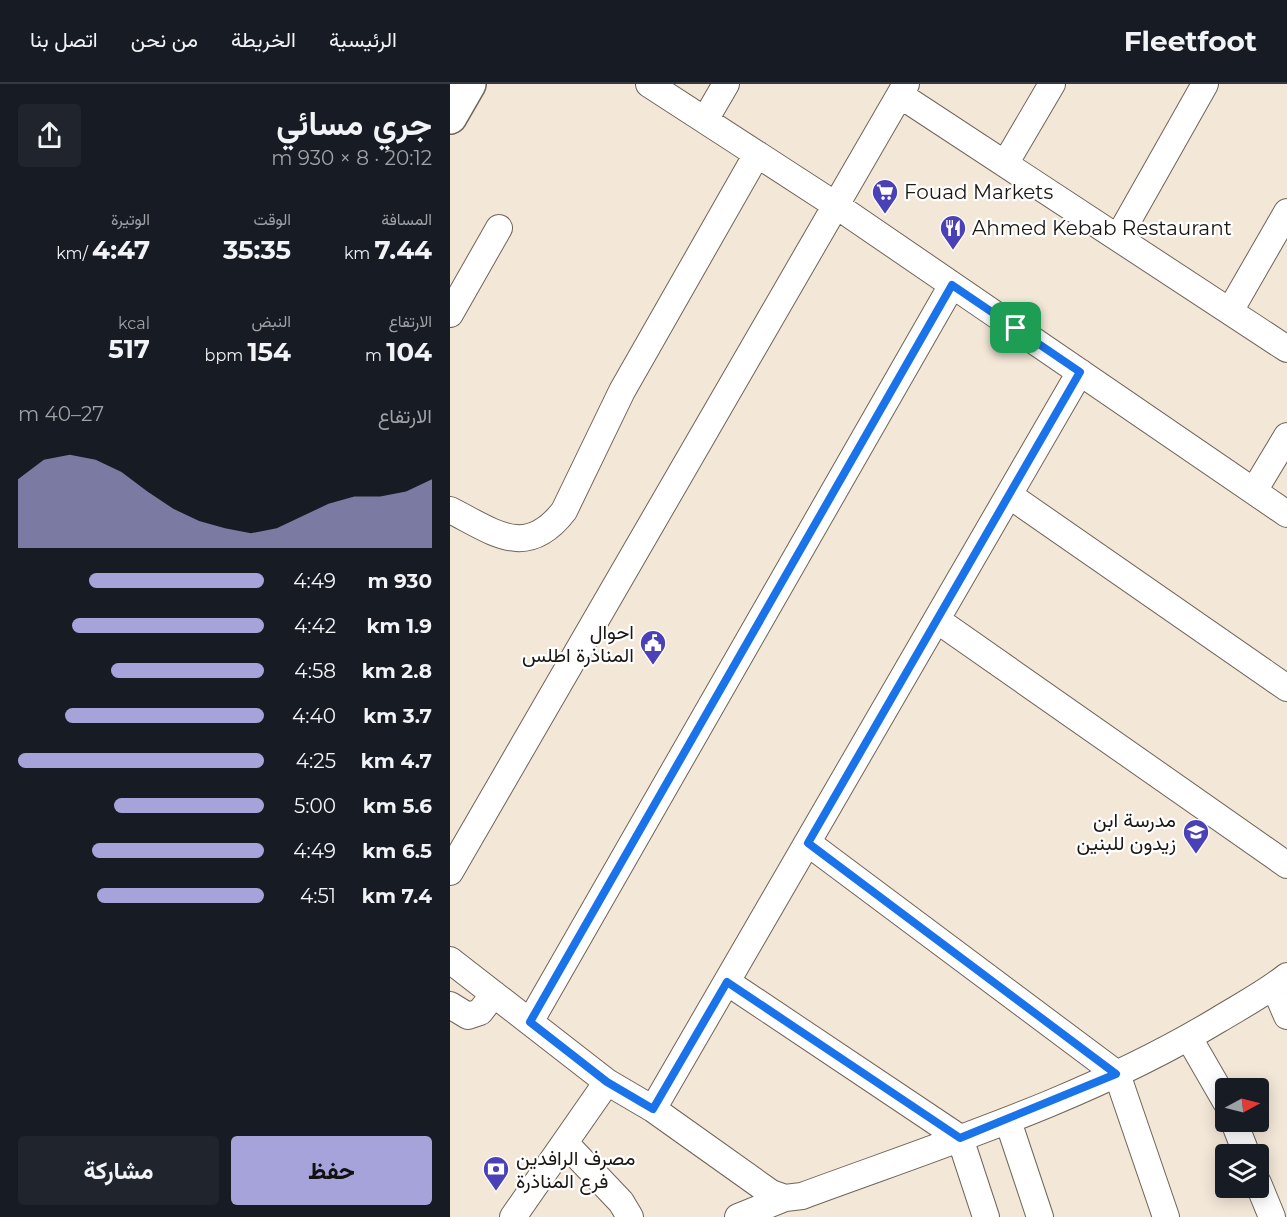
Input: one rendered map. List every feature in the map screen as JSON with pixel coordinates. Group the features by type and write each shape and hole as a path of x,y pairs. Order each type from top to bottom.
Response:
{"main road":[{"path":"450,117 469,84"}],"street":[{"path":"649,84 837,206 1287,513"},
{"path":"705,120 726,84"},
{"path":"1005,164 1052,84"},
{"path":"1118,238 1205,84"},
{"path":"450,872 903,89 1005,164 1287,349"},
{"path":"450,510 507,538 519,540 536,536 557,520 564,511 622,391 756,154"},
{"path":"1230,311 1287,212"},
{"path":"450,314 499,228"},
{"path":"530,1022 952,285"},
{"path":"653,1109 1080,372"},
{"path":"1254,491 1287,436"},
{"path":"1009,495 1287,687"},
{"path":"937,620 1287,865"},
{"path":"808,843 1116,1074 1166,1217"},
{"path":"450,960 607,1082 653,1109 771,1193 785,1198"},
{"path":"738,1217 785,1198 802,1196 1008,1120 1116,1074 1189,1038 1281,981 1287,1016"},
{"path":"727,982 960,1138 986,1217"},
{"path":"450,1005 468,1016 480,1012 494,994"},
{"path":"1189,1038 1215,1083"},
{"path":"513,1217 607,1082"},
{"path":"1008,1120 1040,1217"},
{"path":"565,1143 621,1202 630,1217"},
{"path":"1264,1198 1272,1217"}],"place":[{"name":"Fouad Markets","path":"885,215"},
{"name":"Ahmed Kebab Restaurant","path":"953,251"},
{"name":"احوال المناذرة اطلس","path":"653,666"},
{"name":"مدرسة ابن زيدون للبنين","path":"1196,855"},
{"name":"مصرف الرافدين فرع المناذرة","path":"496,1192"}],"route":[{"path":"952,285 1016,328 1080,372 808,843 1116,1074 960,1138 727,982 653,1109 607,1082 530,1022 952,285"}]}
